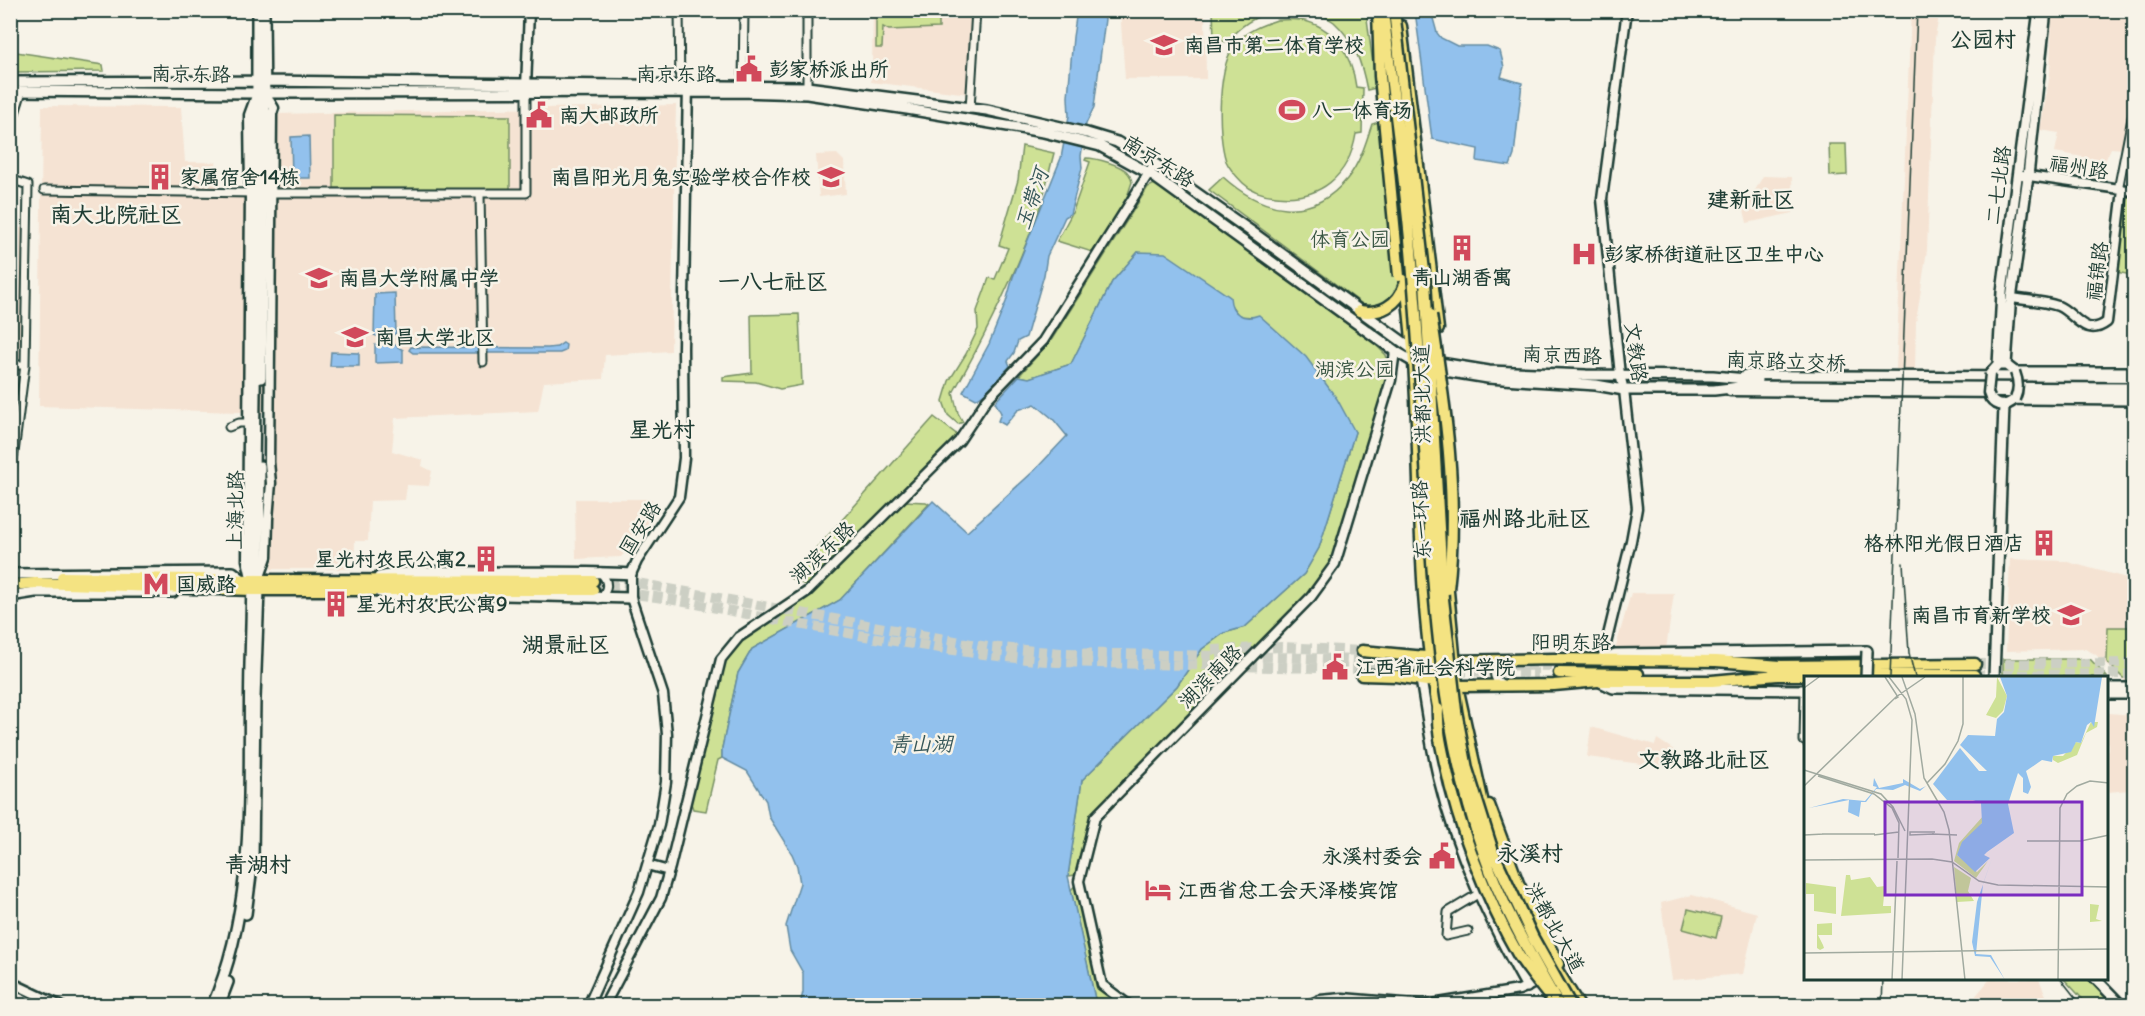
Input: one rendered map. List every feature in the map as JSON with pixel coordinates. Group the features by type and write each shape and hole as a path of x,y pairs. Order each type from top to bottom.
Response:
{"main road":[{"name":"上海北路","path":"257,10 261,81"},
{"name":"上海北路","path":"212,1005 231,955 240,916 247,842 264,10"},
{"name":"洪都北大道","path":"1377,10 1380,76 1413,350 1420,556 1430,657 1438,709 1452,778 1485,874 1514,936 1556,1005"},
{"name":"东一环路","path":"1383,10 1411,248 1433,600 1447,713 1459,770 1484,855 1502,900 1556,1005"},
{"name":"东一环路","path":"1394,10 1425,280 1443,599 1456,711 1467,769 1489,841 1533,938 1571,1005"},
{"name":"洪都北大道","path":"1399,10 1439,338 1445,564 1457,686 1480,783 1484,812 1499,856 1532,930 1580,1005"},
{"name":"二七北路","path":"2002,365 2011,298 2039,10"},
{"name":"二七北路","path":"2002,365 2002,292 2023,176 2046,10"},
{"name":"南京东路","path":"10,82 261,81 526,88 684,89 807,94 1063,137 1117,142 1414,363"},
{"name":"南京东路","path":"684,89 743,85 807,87 970,109 1062,127 1086,138"},
{"name":"南京东路","path":"10,91 261,93 526,88"},
{"name":"南京东路","path":"1152,168 1252,232 1413,350"},
{"name":"上海北路","path":"219,1005 240,943 252,866 251,423 261,193"},
{"path":"1425,280 1448,421 1453,550 1448,589"},
{"path":"1359,311 1383,310 1391,306 1404,286"},
{"name":"南京西路","path":"1413,350 1440,367 1488,378 1596,385 1624,390 1714,390"},
{"name":"南京西路","path":"1414,363 1489,371 1713,376"},
{"path":"1990,374 2002,365 2015,372 2134,372"},
{"name":"南京路立交桥","path":"1713,376 1747,380 2134,383"},
{"name":"南京路立交桥","path":"1714,390 1748,386 2134,388"},
{"path":"1990,398 1996,404 2004,405 2015,399 2134,400"},
{"path":"1994,676 2004,405"},
{"path":"10,574 31,572 233,572 251,585"},
{"path":"369,584 392,596 503,595 596,585 632,574"},
{"path":"10,578 251,585"},
{"path":"10,585 596,585 631,598"},
{"path":"10,596 35,592 231,592 251,585"},
{"name":"阳明东路","path":"1362,651 1430,657 1456,662 1602,660 1716,662 1779,670"},
{"path":"1602,660 1615,654 1867,651 1866,676"},
{"name":"阳明东路","path":"1559,670 1974,670"},
{"name":"阳明东路","path":"1362,675 1457,686 1598,681 1712,681 1779,670"},
{"path":"1420,680 1440,780 1455,834 1492,924 1527,987"},
{"path":"1598,681 1613,688 1804,690"},
{"path":"2109,688 2134,688"},
{"path":"2109,694 2134,694"},
{"path":"1438,709 1437,726 1448,781 1470,848 1500,921 1521,958 1556,1005"},
{"path":"2097,980 2122,1005"}],"street":[{"path":"44,190 526,193 529,10"},
{"path":"679,10 684,89"},
{"path":"743,85 744,10"},
{"path":"807,10 807,87"},
{"path":"970,109 976,10"},
{"name":"文教路","path":"1602,660 1632,541 1637,508 1624,390 1620,375 1602,199 1627,10"},
{"name":"国安路","path":"588,1005 639,892 659,825 666,782 667,734 663,694 631,598 632,574 637,561 679,497 684,458 684,89"},
{"path":"10,129 22,91"},
{"path":"261,93 274,108 261,193"},
{"name":"福锦路","path":"2011,298 2058,306 2086,326 2099,327 2107,322 2121,190 2134,108"},
{"name":"湖滨东路","path":"604,1005 661,898 721,659 739,637 807,591 959,441 991,394 1043,341 1152,168"},
{"name":"福州路","path":"2023,176 2134,191"},
{"path":"10,179 28,185 26,365 10,485"},
{"path":"480,194 483,360"},
{"name":"湖滨南路","path":"1130,1005 1102,985 1079,881 1095,817 1311,597 1335,564 1391,380 1395,351"},
{"path":"10,365 26,365"},
{"path":"2015,372 2018,380 2018,393 2015,399"},
{"path":"1990,374 1988,393 1990,398"},
{"name":"南京路立交桥","path":"1713,376 2134,377"},
{"name":"南京路立交桥","path":"1714,390 2134,394"},
{"path":"229,427 239,423 251,423"},
{"path":"1502,661 1495,666 1494,674 1497,681 1503,685"},
{"path":"647,865 669,871"},
{"path":"1468,931 1446,936 1448,912 1478,894"},
{"path":"10,982 61,1005"},
{"path":"1306,1005 1320,1000 1343,998 1426,1005 1519,990 1540,982"}],"shaded area":[{"name":"南昌市第二体育学校","path":"1120,10 1205,11 1206,79 1125,79"},
{"path":"400,11 488,11 488,16 400,15"},
{"path":"873,11 971,11 969,94 871,82"},
{"path":"1911,11 1940,11 1935,38 1927,250 1916,322 1915,370 1896,369"},
{"path":"2052,11 2134,11 2134,101 2123,149 2111,148 2105,161 2055,152 2059,133 2040,130 2050,74"},
{"name":"南昌大学北区","path":"676,105 671,351 605,355 603,379 544,382 538,411 395,418 392,451 423,460 422,466 432,471 429,486 407,485 405,500 370,501 368,541 355,541 354,569 271,569 274,413 39,406 42,106 181,107 185,162 216,162 220,189 277,189 277,114"},
{"name":"南昌阳光月兔实验学校合作校","path":"837,154 844,161 846,194 819,197 816,155"},
{"path":"1763,176 1792,177 1793,213 1747,223 1744,210"},
{"path":"10,228 33,228 30,359 11,359"},
{"path":"575,499 652,499 653,521 621,557 576,559"},
{"name":"南昌市育新学校","path":"2010,559 2064,561 2134,580 2134,682 2126,682 2095,654 2085,649 2006,651"},
{"path":"1631,593 1674,593 1666,649 1615,650"},
{"path":"2109,713 2134,715 2134,750 2131,750 2129,790 2109,792"},
{"path":"1591,727 1655,745 1657,739 1674,750 1673,768 1587,757"},
{"path":"1692,895 1757,913 1743,974 1672,980 1661,903"},
{"path":"1989,980 2039,980 2050,1005 1968,1005"}],"green space":[{"path":"1213,10 1275,11 1248,22 1226,42 1214,38"},
{"path":"876,11 939,11 939,28 889,30 883,27 882,48 876,48"},
{"path":"1308,11 1366,11 1376,88 1367,90 1356,53 1341,29 1331,20"},
{"name":"八一体育场","path":"1277,20 1312,23 1332,36 1346,54 1356,87 1363,88 1362,133 1356,134 1347,162 1330,183 1319,190 1292,196 1263,194 1243,183 1226,161 1221,134 1222,82 1230,52 1246,34"},
{"path":"16,52 103,65 104,71 16,72"},
{"path":"334,115 510,116 510,189 334,188"},
{"name":"体育公园","path":"1382,121 1402,282 1392,298 1378,305 1365,306 1209,190 1223,177 1238,189 1270,205 1286,208 1318,203 1333,193 1352,173 1365,146 1372,124"},
{"path":"1829,144 1846,144 1847,175 1830,176"},
{"path":"1022,146 1054,153 1039,210 1020,257 989,326 953,393 963,422 958,424 948,415 943,401 949,381 978,329 977,311 989,278 995,279 1008,248 999,245 1018,180"},
{"path":"1086,158 1120,167 1129,174 1132,182 1125,203 1097,248 1092,252 1057,241 1073,211 1090,162 1085,160"},
{"name":"湖滨公园","path":"1155,184 1376,345 1386,355 1390,370 1332,563 1295,609 1092,816 1075,875 1068,876 1082,780 1177,686 1202,649 1224,633 1245,627 1304,574 1319,548 1355,432 1253,317 1239,316 1231,305 1138,252 1112,282 1071,364 1029,378 1019,376 1052,339 1148,187"},
{"path":"2126,196 2134,197 2134,295 2129,295 2132,275 2116,272"},
{"path":"799,314 802,385 780,389 756,382 723,381 723,377 752,373 751,315"},
{"path":"934,417 959,436 809,584 805,585 790,578"},
{"path":"904,501 929,504 840,600 752,649 738,673 722,748 722,758 718,760 706,811 693,809 689,798 725,657 744,636 797,604 827,578"},
{"path":"2108,627 2134,627 2134,678 2123,678 2107,662"},
{"path":"2003,659 2090,659 2106,676 2003,676"},
{"path":"1079,881 1102,985 1130,1005 1107,1005 1095,999 1071,890"},
{"path":"1688,909 1721,917 1716,938 1683,929"},
{"path":"2065,980 2089,980 2116,1005 2088,1005"}],"water":[{"path":"1077,11 1106,11 1094,107 1086,124 1081,156 1082,168 1070,214 1065,217 1047,256 1044,275 1026,337 1018,341 1008,361 1010,366 985,393 976,399 963,392 989,344 1006,302 1013,277 1061,158 1069,116 1068,97"},
{"path":"1415,11 1431,11 1437,33 1441,38 1457,46 1487,46 1500,51 1504,67 1501,77 1522,83 1514,155 1510,166 1477,161 1478,149 1432,139"},
{"path":"309,136 310,178 292,178 291,137"},
{"name":"青山湖","path":"1138,252 1165,253 1230,297 1235,312 1239,315 1253,317 1259,315 1306,357 1337,399 1355,432 1319,548 1304,574 1245,627 1224,633 1202,649 1177,686 1082,780 1068,876 1095,999 1107,1005 800,1005 803,973 790,950 786,926 800,883 797,866 769,817 766,801 747,771 722,758 722,748 738,673 752,649 840,600 933,501 967,532 1035,470 1067,436 1053,419 1035,404 1018,410 1005,425 998,421 1001,413 995,402 1019,376 1029,378 1071,364 1112,282"},
{"path":"395,293 396,333 388,341 403,350 403,362 375,363 375,345 380,343 379,337 374,335 375,294"},
{"path":"563,343 566,345 565,351 560,353 413,353 409,350 411,347 548,348 557,347"},
{"path":"331,352 359,353 359,366 330,366"}],"tunnel":[{"path":"593,581 637,583 988,647 1061,653 1281,657 1438,663"},
{"path":"593,590 664,598 919,645 1057,662 1538,673"},
{"path":"1212,650 1281,647 1362,651"},
{"path":"1975,664 2134,663"},
{"path":"1496,665 1559,666"},
{"path":"1974,675 2134,674"}],"railway":[{"path":"1890,676 1917,10"},
{"path":"1903,563 1909,653 1915,676"},
{"path":"1882,1006 1883,980"},
{"path":"2062,980 2082,1006"}],"place":[{"name":"南昌市第二体育学校","path":"1164,45"},
{"name":"彭家桥派出所","path":"749,69"},
{"name":"八一体育场","path":"1292,110"},
{"name":"南大邮政所","path":"539,115"},
{"name":"家属宿舍14栋","path":"160,177"},
{"name":"南昌阳光月兔实验学校合作校","path":"831,177"},
{"name":"青山湖香寓","path":"1462,248"},
{"name":"彭家桥街道社区卫生中心","path":"1584,254"},
{"name":"南昌大学附属中学","path":"319,278"},
{"name":"南昌大学北区","path":"355,337"},
{"name":"格林阳光假日酒店","path":"2044,543"},
{"name":"星光村农民公寓2","path":"486,559"},
{"name":"国威路","path":"156,584"},
{"name":"星光村农民公寓9","path":"336,604"},
{"name":"南昌市育新学校","path":"2071,615"},
{"name":"江西省社会科学院","path":"1335,667"},
{"name":"永溪村委会","path":"1442,856"},
{"name":"江西省总工会天泽楼宾馆","path":"1158,890"}],"district":[{"name":"公园村","path":"1983,39"},
{"name":"建新社区","path":"1751,199"},
{"name":"南大北院社区","path":"116,214"},
{"name":"一八七社区","path":"773,281"},
{"name":"星光村","path":"662,429"},
{"name":"福州路北社区","path":"1525,518"},
{"name":"湖景社区","path":"566,644"},
{"name":"文教路北社区","path":"1704,759"},
{"name":"永溪村","path":"1530,853"},
{"name":"青湖村","path":"258,864"}],"water label":[{"name":"玉带河","path":"1032,199"}]}
